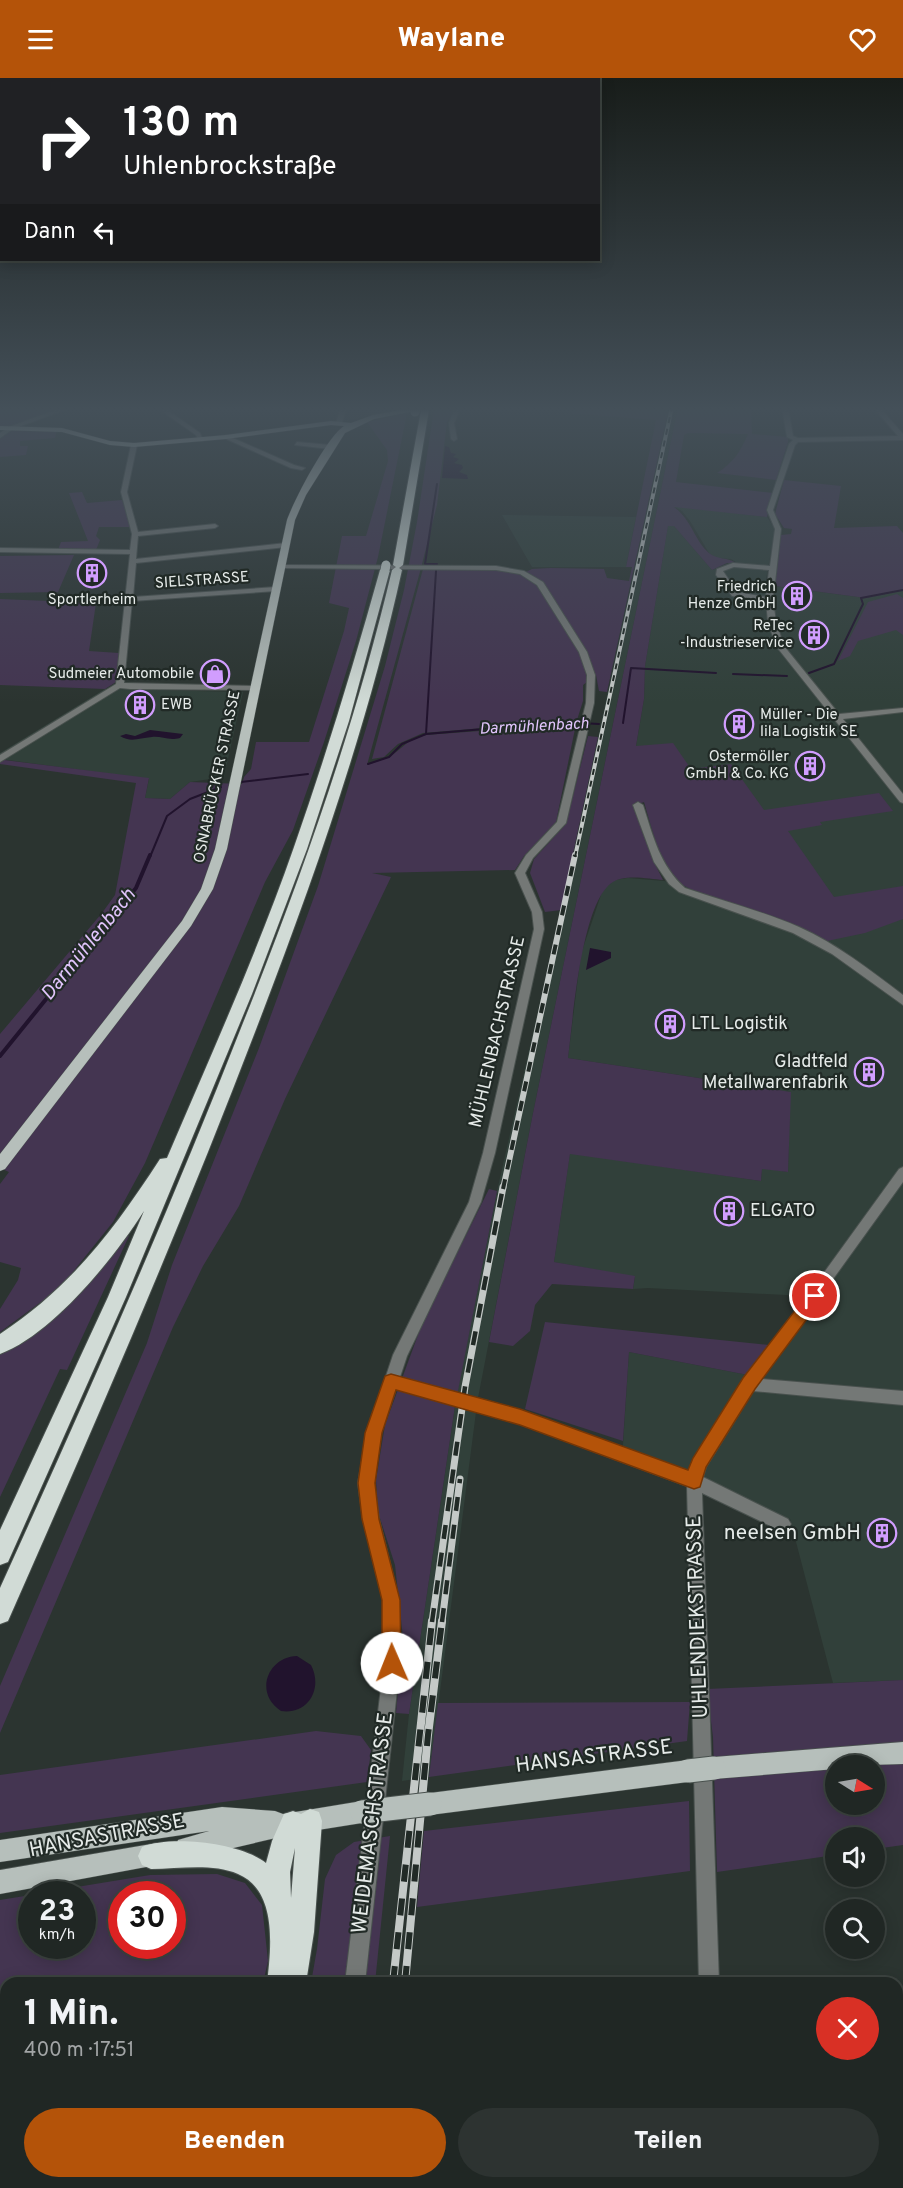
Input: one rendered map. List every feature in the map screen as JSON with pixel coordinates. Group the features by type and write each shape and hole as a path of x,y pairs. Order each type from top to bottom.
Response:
{"highway":[{"path":"396,519 399,505"},
{"path":"0,1612 178,1206 225,1092 304,885 357,722 403,505"},
{"path":"0,1554 117,1297 245,994 303,838 343,721 391,567 388,553"},
{"path":"0,1345 27,1328 68,1295 95,1267 124,1229 192,1123"},
{"path":"281,1977 284,1952 277,1898 277,1865 282,1845 302,1822"},
{"path":"294,1977 301,1932 302,1822"},
{"path":"151,1856 221,1858 249,1866 268,1882 277,1898"}],"main road":[{"name":"OSNABRÜCKER STRASSE","path":"0,1165 187,923 207,889 218,861 276,589 293,513 297,505"},
{"name":"HANSASTRASSE","path":"0,1882 151,1856 302,1822 362,1812 714,1768 903,1753"},
{"name":"HANSASTRASSE","path":"0,1851 222,1818 302,1822"}],"street":[{"path":"119,685 134,561 135,534 128,505"},
{"path":"772,505 771,518 778,529 769,600 772,622 780,646 903,800"},
{"path":"135,534 215,526"},
{"path":"134,561 286,545"},
{"path":"0,550 134,552"},
{"path":"769,600 735,594 720,575 719,570 733,565 772,568"},
{"name":"MÜHLENBACHSTRASSE","path":"281,567 496,568 522,572 540,584 583,652 591,675 586,723 561,823 529,857 520,873 537,912 539,929 489,1153 475,1202 400,1355 391,1381"},
{"name":"SIELSTRASSE","path":"129,599 276,589"},
{"path":"0,759 119,685 255,688"},
{"path":"836,717 903,710"},
{"path":"638,805 658,866 673,884 682,890 785,926 812,938 847,960 903,1001"},
{"name":"UHLENDIEKSTRASSE","path":"709,1977 694,1481 699,1464 749,1384 903,1172"},
{"path":"391,1381 520,1417 694,1481 783,1524"},
{"name":"WEIDEMASCHSTRASSE","path":"356,1977 392,1663 391,1600 371,1519 366,1483 374,1433 391,1381"},
{"path":"749,1384 903,1398"}],"shaded area":[{"path":"74,505 124,505 132,527 99,527 96,536 100,540 96,550 58,550 61,542 88,541"},
{"path":"375,505 388,505 378,557 356,641 293,830 265,882 145,1163 113,1222 60,1288 0,1332 0,1309 18,1280 21,1268 0,1262 0,1184 9,1172 0,1168 0,1034 115,895 136,783 0,764 0,762 4,760 149,778 145,798 170,799 190,782 242,784 244,777 251,769 256,742 309,742 349,608 329,603 342,536 366,536"},
{"path":"419,505 437,505 367,765 390,757 412,739 426,735 576,724 556,822 524,856 515,870 372,873 391,877 285,1099 239,1206 203,1266 173,1327 0,1733 0,1686 147,1343 172,1265 259,1048 318,886 385,666 404,590"},
{"path":"639,505 648,505 607,692 599,691 596,675 583,685 583,701 577,720 423,733 398,744 384,757 372,759 423,569 494,570 522,574 532,569 604,569 607,578 629,581 632,567 626,567"},
{"path":"648,505 658,505 532,1118 478,1398 457,1393 497,1191 561,910"},
{"path":"658,505 770,505 767,517 674,507 685,518 709,553 736,563 727,563 712,570 674,526 668,526 645,666 644,699 636,746 673,743 691,769 731,764 764,810 879,793 893,811 820,822 822,825 788,831 834,897 903,886 903,919 865,933 827,941 796,926 696,892 677,882 662,864 644,802 636,805 656,866 663,880 624,878 613,882 602,894 593,912 580,963 568,1058 791,1092 788,1172 762,1169 761,1181 570,1154 554,1262 635,1276 633,1289 552,1284 535,1305 530,1331 513,1346 489,1342 532,1118"},
{"path":"777,505 838,505 834,528 897,526 903,533 903,590 866,598 775,586 781,535 791,534 792,529 784,528 775,514"},
{"path":"673,506 767,517 775,529 765,585 866,598 903,590 903,1680 833,1683 790,1519 735,1495 622,1460 629,1352 748,1375 805,1296 633,1289 635,1277 554,1262 570,1153 761,1181 762,1168 788,1172 790,1092 568,1058 581,954 603,889 615,880 628,878 676,882 650,825 634,758 644,699 645,666 668,526 674,526 712,570 736,562 731,559 716,558 709,553 690,521 682,511"},
{"path":"502,515 636,517 626,567 532,567"},
{"path":"74,555 58,592 0,593 0,556"},
{"path":"897,594 903,598 903,635 896,630 858,641 850,656 838,661 868,602"},
{"path":"0,599 96,603 89,651 119,653 116,682 105,689 0,685"},
{"path":"105,689 243,692 224,777 190,782 170,799 145,798 149,779 0,759 0,753"},
{"path":"150,730 183,734 180,738 172,739 156,737 132,740 120,736 126,734 135,736"},
{"path":"588,736 598,737 561,910 545,912 530,873 534,859 566,824"},
{"path":"590,948 611,952 611,958 586,970"},
{"path":"489,1189 497,1191 455,1406 409,1714 396,1713 403,1638 395,1565 378,1512 376,1480 385,1425 422,1324"},
{"path":"129,1236 67,1370 60,1369 0,1497 0,1350 125,1237"},
{"path":"545,1322 769,1345 748,1375 629,1352 623,1441 525,1409"},
{"path":"455,1406 476,1412 429,1777 402,1781 409,1714"},
{"path":"297,1656 311,1665 315,1682 314,1691 306,1704 299,1709 281,1711 268,1695 266,1686 268,1678 278,1663"},
{"path":"903,1680 903,1845 885,1848 885,1827 825,1827 825,1856 717,1872 713,1737 707,1689"},
{"path":"690,1702 687,1741 429,1777 438,1703"},
{"path":"316,1731 361,1736 371,1750 367,1782 0,1833 0,1775"},
{"path":"689,1801 690,1871 417,1907 424,1831"},
{"path":"390,1836 376,1977 312,1977 325,1879 336,1855 354,1842"},
{"path":"217,1874 245,1883 262,1905 268,1961 264,1977 0,1977 0,1900 18,1897 18,1959 96,1959 96,1884 108,1882 108,1959 186,1959 186,1881 113,1881 150,1875"}],"waterway":[{"path":"434,505 425,564 437,564"},
{"path":"426,734 436,571"},
{"name":"Darmühlenbach","path":"809,673 834,664 863,604 861,598 903,590"},
{"name":"Darmühlenbach","path":"623,723 631,668 716,673"},
{"name":"Darmühlenbach","path":"733,674 787,676"},
{"name":"Darmühlenbach","path":"426,734 563,722 599,724"},
{"name":"Darmühlenbach","path":"368,764 389,757 402,744 426,734"},
{"name":"Darmühlenbach","path":"241,782 308,774"},
{"name":"Darmühlenbach","path":"150,857 167,816 190,799 221,787"},
{"name":"Darmühlenbach","path":"0,1056 136,888 150,855"}],"railway":[{"path":"575,857 651,505"},
{"path":"503,1189 575,855"},
{"path":"432,1622 465,1387 503,1187"},
{"path":"442,1622 460,1479"},
{"path":"394,1977 432,1621"},
{"path":"406,1977 428,1735 442,1621"}],"place":[{"name":"Sportlerheim","path":"92,573"},
{"name":"Friedrich Henze GmbH","path":"797,596"},
{"name":"ReTec -Industrieservice","path":"814,635"},
{"name":"Sudmeier Automobile","path":"215,674"},
{"name":"EWB","path":"140,705"},
{"name":"Müller - Die lila Logistik SE","path":"739,724"},
{"name":"Ostermöller GmbH & Co. KG","path":"810,766"},
{"name":"LTL Logistik","path":"670,1024"},
{"name":"Gladtfeld Metallwarenfabrik","path":"869,1072"},
{"name":"ELGATO","path":"729,1211"},
{"name":"neelsen GmbH","path":"882,1533"}],"route":[{"path":"392,1663 391,1600 371,1519 366,1483 374,1433 391,1381 520,1417 694,1481 699,1464 749,1384 815,1296"}]}
